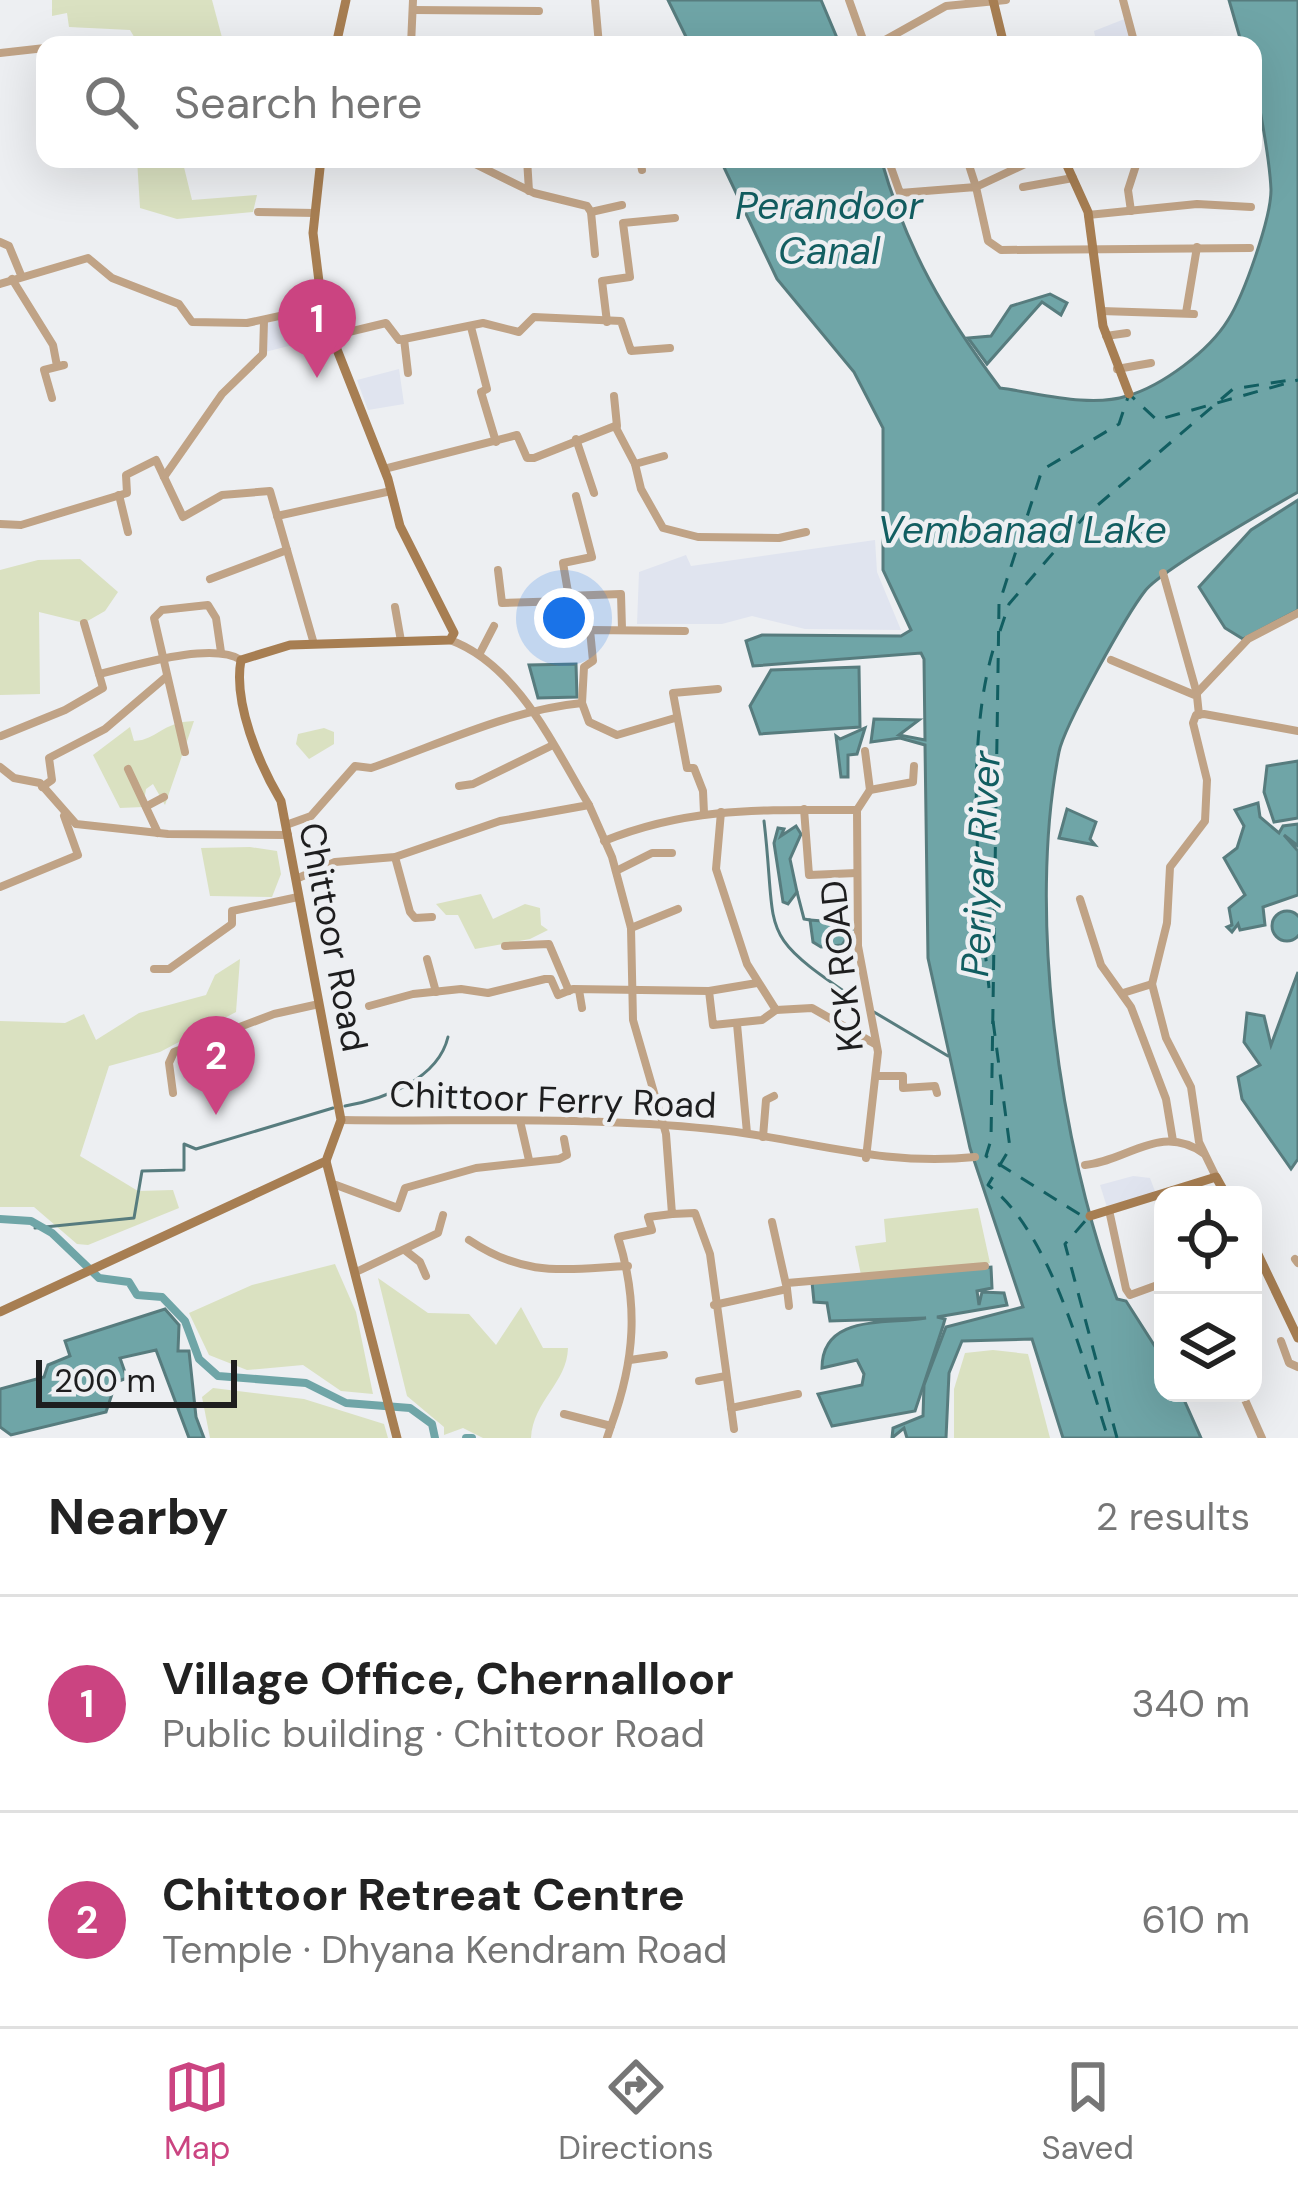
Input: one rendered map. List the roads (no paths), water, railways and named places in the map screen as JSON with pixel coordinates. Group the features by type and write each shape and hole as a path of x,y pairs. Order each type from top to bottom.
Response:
{"main road":[{"path":"338,36 346,0"},
{"path":"993,1 1000,36"},
{"path":"241,660 263,650 314,644 450,640 453,624 400,526 384,469 321,307 314,273 320,168"},
{"path":"1068,168 1088,215 1106,335 1129,394"},
{"name":"Chittoor Road","path":"241,660 237,681 287,830 341,1120"},
{"path":"341,1120 326,1161 336,1185 397,1438"},
{"path":"0,1312 326,1161"},
{"path":"1192,1186 1216,1177 1221,1186"},
{"path":"1090,1216 1154,1199"},
{"path":"1262,1262 1297,1334"}],"street":[{"path":"595,0 598,36"},
{"path":"849,0 862,36"},
{"path":"892,36 946,6 1006,0"},
{"path":"1123,0 1133,36"},
{"path":"409,36 413,5 539,11"},
{"path":"0,52 36,49"},
{"path":"482,168 529,191 587,206 596,254"},
{"path":"527,168 529,191"},
{"path":"891,168 900,193 976,187 1017,168"},
{"path":"970,168 993,247 1197,247 1214,252 1250,248"},
{"path":"1130,211 1128,190 1135,168"},
{"path":"1023,187 1073,178"},
{"path":"1088,215 1197,204 1251,207"},
{"path":"591,212 622,205"},
{"path":"258,212 315,212"},
{"path":"606,212 623,223 675,218"},
{"path":"607,322 602,281 630,277 623,223"},
{"path":"0,242 9,247 17,277 53,345 57,366 64,365 44,370 52,398"},
{"path":"1101,311 1190,313 1197,247"},
{"path":"0,284 88,258 112,278 179,304 192,322 264,321 321,307"},
{"path":"404,339 492,323 519,332 534,317 623,323 633,353 670,348"},
{"path":"164,477 222,394 263,354 264,321"},
{"path":"332,336 386,323 404,339 408,373"},
{"path":"471,327 485,368 487,389 481,392 496,442"},
{"path":"1106,335 1127,333"},
{"path":"1117,369 1151,363"},
{"path":"614,396 617,427 635,464 640,489 663,528 698,537 779,538 806,532"},
{"path":"384,469 517,435 530,458 617,427"},
{"path":"576,439 594,493"},
{"path":"635,464 664,456"},
{"path":"0,524 21,525 119,495 129,488 126,475 156,460 183,517 222,495 270,491 314,644"},
{"path":"277,516 391,491"},
{"path":"119,495 128,532"},
{"path":"576,496 592,557 562,563 573,621 590,630 685,631"},
{"path":"210,580 287,550"},
{"path":"498,570 502,603 621,594 622,629"},
{"path":"1163,573 1197,694 1199,715 1193,730 1207,780 1205,821 1170,867 1167,923 1152,984 1171,1050 1192,1088 1204,1154 1216,1177"},
{"path":"185,752 154,618 162,610 208,604 216,618 221,652"},
{"path":"395,607 400,641"},
{"path":"1197,694 1248,639 1298,613"},
{"path":"1,736 65,710 103,688 83,623"},
{"path":"480,653 494,626"},
{"path":"590,630 593,661 584,667 582,703 589,722 617,734 675,718"},
{"path":"450,640 480,653 531,708 589,805 616,871 631,928 633,1020 664,1125 672,1214"},
{"path":"99,674 221,652 241,660"},
{"path":"1111,660 1197,694"},
{"path":"42,787 52,780 49,758 105,729 166,677"},
{"path":"704,813 704,791 694,767 687,768 673,693 718,689"},
{"path":"0,767 42,787 76,824 158,833 287,830 311,816 355,766 371,767 509,722 531,708 582,703"},
{"path":"1199,715 1298,731"},
{"path":"459,786 553,745"},
{"path":"604,842 659,819 704,813 856,810 870,790 865,751"},
{"path":"870,790 913,782 914,766"},
{"path":"128,769 158,833"},
{"path":"148,805 164,797"},
{"path":"296,879 335,862 395,857 500,821 589,805"},
{"path":"804,809 809,875 857,873"},
{"name":"KCK ROAD","path":"856,810 866,1007 876,1044 877,1076 866,1158"},
{"path":"722,812 716,869 757,983 776,1010"},
{"path":"0,887 78,855 63,814"},
{"path":"616,871 652,853 672,853"},
{"path":"395,857 410,912 415,918 432,917"},
{"path":"154,969 169,969 232,925 232,911 298,897"},
{"path":"1079,898 1101,965 1123,993 1166,1099 1174,1141"},
{"path":"631,928 678,909"},
{"path":"505,946 549,944 582,1008"},
{"path":"428,959 436,992"},
{"path":"369,1006 436,992 488,993 545,979 551,979 558,994 709,991 757,983"},
{"path":"1123,993 1152,984"},
{"path":"709,991 713,1025 763,1020 776,1010 812,1008 862,1041 876,1044"},
{"path":"173,1093 169,1063 174,1052 274,1014 319,1004"},
{"path":"737,1024 747,1132"},
{"path":"877,1076 903,1076 903,1088 935,1087 937,1093"},
{"path":"763,1136 766,1100 774,1096"},
{"name":"Chittoor Ferry Road","path":"341,1120 664,1125 747,1132 866,1158 918,1163 975,1157"},
{"path":"520,1121 529,1160"},
{"path":"336,1185 398,1208 405,1187 567,1155 564,1139"},
{"path":"1085,1165 1122,1159 1136,1145 1174,1141 1204,1154"},
{"path":"1108,1210 1126,1289 1130,1295 1154,1286"},
{"path":"607,1438 635,1330 628,1266 618,1237 652,1230 647,1217 672,1214 694,1213 710,1254 734,1429"},
{"path":"356,1272 438,1233 443,1215"},
{"path":"772,1222 790,1306"},
{"path":"470,1240 499,1260 529,1270 628,1266"},
{"path":"406,1251 420,1262 426,1276"},
{"path":"714,1305 787,1286 985,1265"},
{"path":"1282,1341 1289,1363 1298,1367"},
{"path":"630,1360 664,1355"},
{"path":"699,1381 726,1376"},
{"path":"731,1408 798,1394"},
{"path":"1246,1402 1262,1438"},
{"path":"564,1414 611,1426"}],"water":[{"path":"668,0 821,0 836,36 686,36"},
{"name":"Vembanad Lake","path":"1229,0 1298,0 1298,492 1171,569 1136,603 1063,739 1050,815 1046,884 1054,1028 1079,1172 1097,1238 1117,1299 1126,1301 1154,1345 1154,1402 1185,1402 1201,1438 1063,1438 1032,1339 962,1341 949,1373 946,1438 907,1438 904,1428 892,1438 893,1428 923,1416 924,1385 946,1327 1023,1307 970,1148 928,958 925,745 900,738 871,742 874,719 919,720 899,735 925,740 924,659 921,653 753,666 746,641 762,635 901,636 911,630 883,570 883,428 854,372 777,279 724,168 884,168 929,280 1000,388 1080,400 1127,396 1169,376 1220,332 1255,256 1271,190 1262,120 1262,36 1239,36"},
{"path":"1050,294 1067,303 1061,315 1042,302 987,364 968,338 991,336 1011,306"},
{"path":"1298,500 1298,610 1243,639 1225,628 1199,587 1251,530"},
{"path":"576,664 577,697 538,698 529,665"},
{"path":"859,667 860,727 760,734 750,706 771,670"},
{"path":"865,728 857,754 848,755 848,777 841,777 836,736 840,739"},
{"path":"1298,761 1298,818 1274,822 1264,792 1267,766"},
{"path":"1258,803 1260,817 1279,833 1283,826 1298,824 1298,846 1284,835 1298,851 1298,895 1263,907 1265,925 1240,930 1238,924 1232,932 1227,927 1232,925 1229,908 1245,895 1224,858 1237,848 1244,826 1235,810"},
{"path":"1067,809 1096,822 1090,839 1095,845 1059,838"},
{"path":"796,826 801,834 790,859 797,892 788,904 783,902 774,843 778,828 784,829 781,836"},
{"path":"1281,912 1297,916 1299,934 1293,940 1281,940 1273,932 1273,920"},
{"path":"810,920 847,923 852,930 842,945 821,947 813,942"},
{"path":"1298,972 1298,1159 1291,1169 1242,1099 1238,1077 1260,1065 1244,1042 1247,1013 1264,1016 1271,1045"},
{"path":"991,1267 992,1288 977,1291 979,1305 982,1292 1004,1293 1007,1305 937,1317 945,1319 915,1411 832,1426 818,1394 862,1385 864,1374 857,1360 822,1368 833,1338 860,1325 926,1318 830,1321 827,1303 814,1302 812,1282"},
{"path":"165,1309 179,1325 178,1351 189,1351 196,1417 204,1438 189,1438 156,1350 120,1358 127,1378 116,1382 106,1412 11,1435 0,1427 0,1389 44,1377 48,1365 70,1356 65,1341"}],"waterway":[{"path":"764,821 778,929 802,960 860,1002"},
{"path":"797,892 804,919 810,920"},
{"path":"874,1012 948,1056"},
{"path":"345,1106 408,1085 433,1065 448,1037"},
{"path":"35,1228 134,1218 142,1171 184,1170 184,1144 196,1149 333,1108"},
{"path":"0,1219 31,1221 52,1233 99,1278 129,1282 137,1295 162,1297 185,1321 199,1359 218,1376 306,1383 346,1403 410,1408 432,1424 435,1438"},
{"path":"466,1438 472,1438"}],"place":[{"name":"Village Office, Chernalloor","path":"317,378"},
{"name":"Chittoor Retreat Centre","path":"216,1115"}],"water label":[{"name":"Perandoor Canal","path":"829,228"},
{"name":"Periyar River","path":"980,864"}]}
